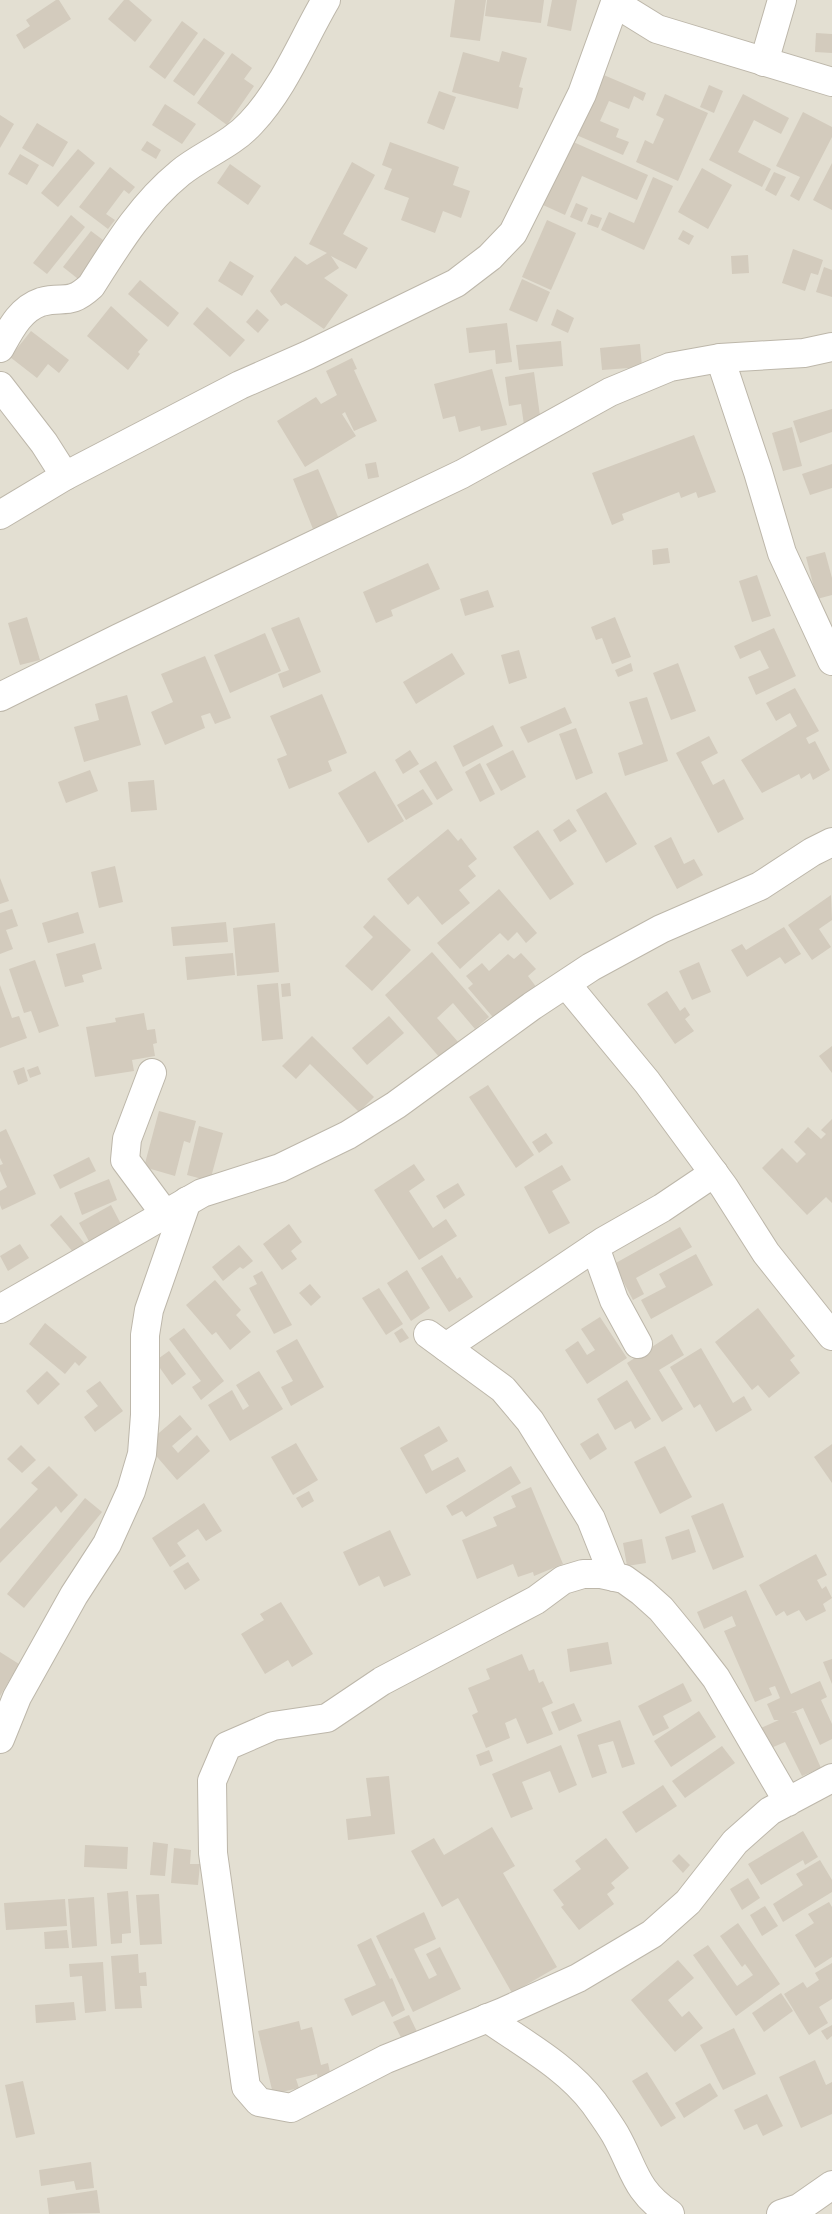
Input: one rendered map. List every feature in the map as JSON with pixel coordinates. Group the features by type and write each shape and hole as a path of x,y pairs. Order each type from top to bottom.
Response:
{"street":[{"path":"0,348 14,323 29,308 42,302 73,299 81,295 91,286 143,209 181,172 236,137 252,123 272,96 326,0"},
{"path":"764,62 782,0"},
{"path":"0,515 65,476 240,385 308,355 456,283 490,257 513,234 582,94 616,2 658,29 832,82"},
{"path":"0,697 128,633 462,474 610,392 670,368 720,358 804,354 832,347"},
{"path":"720,358 758,472 782,553 832,661"},
{"path":"0,386 44,442 65,476"},
{"path":"0,1309 202,1193 280,1168 348,1135 396,1105 532,1006 567,985 591,967 661,929 760,886 812,852 832,842"},
{"path":"567,985 647,1082 714,1173 766,1253 832,1336"},
{"path":"152,1073 127,1139 125,1160 176,1207"},
{"path":"614,1577 591,1519 530,1421 503,1389 437,1340 662,1208 714,1173"},
{"path":"0,1739 17,1697 74,1595 107,1544 131,1491 142,1454 145,1415 144,1335 176,1207"},
{"path":"595,1247 614,1300 638,1344"},
{"path":"788,1802 716,1678 689,1643 661,1609 642,1592 624,1579 601,1574 583,1574 564,1580 536,1600 382,1681 327,1718 273,1726 227,1746 212,1782 214,1853 246,2088 259,2102 291,2108 386,2059 578,1978 652,1934 688,1902 735,1842 770,1812 832,1778"},
{"path":"487,2018 568,2074 593,2102 615,2134 640,2186 654,2203 670,2214"},
{"path":"781,2214 823,2198"}],"shaded area":[{"path":"0,0 832,0 832,2214 0,2214"}],"building":[{"path":"56,0 59,0 71,19 24,49 16,35 30,26 26,20"},
{"path":"124,0 129,0 152,20 135,42 108,19"},
{"path":"455,0 486,0 480,41 450,37"},
{"path":"487,0 544,0 541,23 485,16"},
{"path":"552,0 577,0 571,31 547,26"},
{"path":"182,21 198,33 165,79 149,67"},
{"path":"816,33 832,34 832,53 815,52"},
{"path":"204,38 225,53 194,96 173,81"},
{"path":"502,51 527,58 519,87 523,88 518,109 452,92 463,52 499,62"},
{"path":"232,53 252,68 244,79 254,86 227,125 197,103"},
{"path":"599,73 646,93 643,101 634,96 629,109 609,101 600,121 619,129 616,137 629,142 623,155 574,134"},
{"path":"709,85 723,91 714,113 700,107"},
{"path":"439,91 456,97 444,130 427,123"},
{"path":"665,94 708,113 678,181 636,162 645,140 653,144 664,119 656,115"},
{"path":"743,94 789,118 781,134 754,120 738,152 771,169 762,187 709,160"},
{"path":"165,104 196,124 182,144 152,125"},
{"path":"803,112 832,127 832,137 799,201 790,196 800,177 776,166"},
{"path":"0,115 14,124 0,148"},
{"path":"37,123 68,142 53,167 22,148"},
{"path":"147,141 161,150 156,159 141,150"},
{"path":"571,141 648,175 637,200 582,176 565,215 543,205"},
{"path":"390,142 459,167 453,185 470,191 461,218 443,211 435,233 401,220 409,198 384,189 392,169 382,165"},
{"path":"78,149 95,163 58,207 41,193"},
{"path":"20,154 39,165 27,185 8,174"},
{"path":"352,162 375,175 343,234 368,248 356,269 331,256 339,268 324,278 348,295 324,329 286,303 281,306 270,291 295,256 307,265 327,253 309,244"},
{"path":"832,163 832,210 813,200"},
{"path":"230,164 261,186 248,205 217,183"},
{"path":"110,167 135,187 129,194 124,190 106,214 115,220 108,229 79,207"},
{"path":"702,168 732,185 708,229 678,212"},
{"path":"774,172 786,177 776,196 765,190"},
{"path":"653,177 673,186 644,250 601,230 609,212 634,223"},
{"path":"576,203 588,208 582,222 570,217"},
{"path":"591,214 602,218 598,228 587,224"},
{"path":"71,215 85,227 47,274 33,263"},
{"path":"547,220 576,233 551,290 522,277"},
{"path":"683,230 694,236 689,245 678,239"},
{"path":"91,231 111,246 82,282 63,267"},
{"path":"793,249 823,260 818,275 811,273 805,291 782,283"},
{"path":"748,255 749,273 732,274 731,256"},
{"path":"230,261 254,276 242,296 218,281"},
{"path":"824,267 832,270 832,297 816,292"},
{"path":"522,279 550,292 537,322 509,310"},
{"path":"140,280 179,313 168,327 128,294"},
{"path":"111,306 148,340 138,352 140,354 128,370 87,336"},
{"path":"207,307 245,340 230,357 193,324"},
{"path":"257,309 269,320 258,333 246,322"},
{"path":"557,309 574,318 568,333 551,325"},
{"path":"507,323 512,362 496,364 495,350 469,353 466,328"},
{"path":"31,331 69,360 59,373 48,364 37,378 10,357"},
{"path":"561,341 563,366 519,370 516,345"},
{"path":"640,344 642,367 602,370 600,348"},
{"path":"352,358 357,369 354,370 377,421 354,431 345,412 342,414 356,436 305,467 277,421 316,397 321,404 337,395 326,371"},
{"path":"492,369 507,425 481,431 480,426 459,432 455,416 443,419 434,384"},
{"path":"534,372 541,423 524,425 521,404 509,406 505,377"},
{"path":"832,409 832,432 800,443 793,421"},
{"path":"792,427 802,466 783,471 772,433"},
{"path":"694,435 716,492 698,498 696,492 681,498 679,492 622,514 624,520 612,525 592,473"},
{"path":"376,462 379,477 368,479 365,464"},
{"path":"832,464 832,488 810,495 802,474"},
{"path":"318,469 339,519 313,529 293,479"},
{"path":"668,548 670,563 653,565 652,550"},
{"path":"825,552 832,578 832,595 817,599 806,557"},
{"path":"428,563 440,589 391,610 393,616 376,623 363,592"},
{"path":"757,575 771,616 752,622 739,581"},
{"path":"488,590 494,607 465,616 460,599"},
{"path":"27,617 40,660 20,665 8,623"},
{"path":"299,617 321,672 283,688 278,674 289,670 271,628"},
{"path":"615,617 631,657 612,664 602,638 596,640 591,627"},
{"path":"774,628 796,676 756,695 748,677 769,668 760,650 740,659 734,646"},
{"path":"265,633 281,671 230,693 214,655"},
{"path":"519,650 527,678 509,684 501,655"},
{"path":"452,653 465,674 416,704 403,682"},
{"path":"205,656 231,718 215,724 210,713 201,716 205,728 165,745 151,712 173,702 161,674"},
{"path":"631,663 633,671 618,677 615,670"},
{"path":"678,663 696,711 671,720 653,673"},
{"path":"795,688 819,731 806,738 809,744 815,741 830,770 813,780 810,773 801,779 799,774 762,793 741,760 797,726 790,713 776,721 766,703"},
{"path":"322,694 347,753 328,761 332,771 289,789 277,759 287,755 270,716"},
{"path":"127,695 141,745 84,762 74,727 99,720 95,704"},
{"path":"647,697 668,761 625,776 618,753 643,744 629,702"},
{"path":"565,707 572,723 528,743 520,727"},
{"path":"493,725 503,746 463,767 453,746"},
{"path":"576,728 593,773 576,780 559,734"},
{"path":"709,736 718,753 701,762 713,785 724,779 744,819 718,833 676,753"},
{"path":"410,750 419,764 403,774 395,760"},
{"path":"513,750 526,777 501,791 486,764"},
{"path":"436,761 453,790 437,800 419,771"},
{"path":"480,763 495,794 480,802 465,772"},
{"path":"90,770 98,791 66,803 58,782"},
{"path":"375,771 404,821 368,843 338,793"},
{"path":"154,780 157,810 131,812 128,782"},
{"path":"423,789 433,804 406,820 397,805"},
{"path":"606,792 637,844 606,863 576,810"},
{"path":"569,819 577,831 560,842 553,830"},
{"path":"448,829 458,841 461,838 477,859 468,866 476,876 459,890 470,903 442,925 418,896 408,905 387,879"},
{"path":"538,830 574,884 550,900 513,847"},
{"path":"671,837 684,864 694,859 703,875 677,889 654,846"},
{"path":"115,866 123,902 99,908 91,872"},
{"path":"0,878 9,901 0,904"},
{"path":"499,889 537,933 526,943 517,932 508,941 500,933 460,969 437,943"},
{"path":"831,895 832,920 819,929 831,947 812,960 788,925"},
{"path":"12,909 18,926 6,930 13,949 0,954 0,913"},
{"path":"78,912 84,933 48,943 42,923"},
{"path":"374,915 411,950 372,991 345,966 373,937 363,927"},
{"path":"226,922 228,942 173,946 171,927"},
{"path":"275,923 279,972 237,976 233,928"},
{"path":"784,927 801,954 785,964 780,957 747,977 731,950 742,944 746,950"},
{"path":"95,943 102,969 82,975 84,982 65,987 56,954"},
{"path":"432,952 489,1017 475,1029 453,1003 437,1018 459,1043 441,1059 385,995"},
{"path":"233,953 235,975 187,980 185,957"},
{"path":"521,953 536,969 528,976 537,988 497,1022 468,988 473,984 466,976 482,963 489,971 508,954 514,959"},
{"path":"35,960 59,1026 39,1033 31,1011 24,1013 9,969"},
{"path":"699,962 711,992 692,1000 679,971"},
{"path":"278,983 283,1039 262,1041 257,985"},
{"path":"290,983 291,996 282,997 281,984"},
{"path":"0,985 12,1018 19,1016 27,1038 0,1048"},
{"path":"667,991 680,1011 685,1007 690,1015 685,1019 694,1031 675,1044 647,1004"},
{"path":"144,1013 147,1030 155,1029 157,1043 153,1044 155,1056 132,1060 134,1071 95,1077 86,1027 116,1022 115,1018"},
{"path":"389,1016 404,1033 367,1065 352,1048"},
{"path":"312,1036 374,1097 359,1112 310,1064 296,1079 282,1066"},
{"path":"832,1046 832,1073 819,1056"},
{"path":"38,1066 41,1074 30,1078 27,1070"},
{"path":"24,1067 28,1081 18,1085 13,1071"},
{"path":"488,1085 534,1155 516,1168 469,1097"},
{"path":"159,1111 196,1121 190,1143 184,1141 175,1176 144,1167"},
{"path":"832,1119 832,1203 826,1197 807,1215 762,1168 782,1148 797,1163 806,1154 794,1142 808,1127 821,1139 826,1134 821,1130"},
{"path":"199,1126 223,1133 210,1181 187,1175"},
{"path":"6,1129 36,1194 2,1210 0,1191 7,1187 0,1171 0,1165 3,1164 0,1158 0,1132"},
{"path":"546,1133 553,1143 539,1153 532,1142"},
{"path":"89,1157 96,1171 60,1189 53,1175"},
{"path":"414,1164 425,1180 409,1191 433,1228 446,1219 457,1236 419,1260 374,1190"},
{"path":"562,1165 571,1180 552,1191 570,1223 549,1234 524,1187"},
{"path":"109,1179 117,1200 82,1215 74,1193"},
{"path":"458,1183 465,1195 444,1209 436,1196"},
{"path":"111,1205 123,1228 91,1245 79,1223"},
{"path":"61,1215 85,1244 74,1253 50,1225"},
{"path":"289,1224 302,1242 291,1251 297,1259 282,1270 263,1244"},
{"path":"680,1227 692,1247 636,1278 644,1294 633,1300 614,1264"},
{"path":"20,1244 29,1258 8,1271 0,1256"},
{"path":"239,1245 253,1261 243,1269 240,1267 223,1281 212,1267"},
{"path":"696,1254 713,1285 651,1319 641,1300 666,1287 659,1274"},
{"path":"442,1255 457,1279 460,1277 473,1297 449,1312 421,1268"},
{"path":"407,1270 430,1308 411,1321 387,1283"},
{"path":"262,1271 292,1325 274,1334 249,1288 257,1284 253,1276"},
{"path":"215,1280 241,1310 236,1315 251,1332 230,1350 216,1332 212,1335 186,1305"},
{"path":"310,1284 321,1297 311,1306 299,1293"},
{"path":"379,1288 403,1324 386,1335 362,1298"},
{"path":"758,1308 795,1356 790,1360 800,1373 769,1398 758,1385 752,1390 715,1342"},
{"path":"600,1317 627,1358 587,1384 565,1350 578,1341 587,1355 595,1350 581,1329"},
{"path":"45,1323 87,1357 79,1366 75,1362 65,1374 29,1344"},
{"path":"184,1328 224,1381 201,1400 192,1387 201,1381 169,1339"},
{"path":"402,1328 409,1338 400,1343 394,1333"},
{"path":"672,1334 684,1355 659,1370 683,1409 662,1422 627,1363"},
{"path":"297,1339 324,1387 291,1406 281,1387 293,1381 276,1351"},
{"path":"701,1348 733,1403 744,1396 752,1410 716,1432 700,1404 694,1408 670,1367"},
{"path":"169,1351 186,1374 172,1385 155,1361"},
{"path":"47,1371 60,1384 38,1405 26,1391"},
{"path":"259,1371 283,1409 230,1441 208,1405 232,1390 243,1410 249,1406 236,1385"},
{"path":"627,1380 651,1419 635,1429 631,1421 615,1430 597,1399"},
{"path":"100,1381 123,1411 95,1432 84,1417 98,1406 86,1391"},
{"path":"180,1415 192,1429 172,1446 178,1453 197,1435 210,1451 177,1480 146,1444"},
{"path":"439,1426 448,1441 424,1455 432,1471 458,1457 466,1471 426,1494 400,1448"},
{"path":"598,1433 607,1449 590,1460 580,1444"},
{"path":"296,1443 318,1480 293,1495 271,1457"},
{"path":"832,1444 832,1483 814,1457"},
{"path":"21,1445 36,1460 22,1473 7,1459"},
{"path":"665,1446 692,1497 660,1514 634,1462"},
{"path":"49,1466 78,1495 61,1513 56,1506 0,1563 0,1529 38,1489 31,1483"},
{"path":"511,1466 521,1483 466,1517 462,1511 452,1516 446,1506"},
{"path":"531,1487 563,1564 534,1576 533,1572 518,1577 513,1564 477,1579 462,1540 497,1526 493,1517 516,1507 511,1496"},
{"path":"309,1491 314,1501 302,1508 296,1498"},
{"path":"85,1498 102,1512 24,1608 7,1594"},
{"path":"204,1503 222,1531 206,1541 198,1529 177,1543 186,1556 170,1567 152,1538"},
{"path":"723,1503 744,1557 713,1570 691,1516"},
{"path":"689,1529 696,1552 672,1560 665,1537"},
{"path":"390,1530 411,1575 384,1587 379,1576 359,1586 343,1552"},
{"path":"642,1539 646,1563 627,1566 623,1543"},
{"path":"816,1554 827,1575 817,1580 822,1589 826,1586 832,1598 823,1604 826,1611 806,1621 799,1610 787,1616 784,1611 776,1616 759,1585"},
{"path":"188,1562 200,1580 185,1590 173,1571"},
{"path":"746,1590 791,1694 820,1681 827,1697 821,1700 832,1724 832,1739 820,1745 803,1708 791,1713 796,1712 821,1768 802,1776 785,1742 764,1751 754,1731 779,1720 774,1720 767,1704 780,1698 775,1686 769,1688 772,1695 755,1702 724,1631 736,1626 732,1616 704,1629 697,1612"},
{"path":"281,1602 313,1654 292,1667 288,1660 265,1674 241,1634 264,1620 260,1614"},
{"path":"608,1642 612,1664 570,1672 567,1649"},
{"path":"0,1652 19,1664 0,1696"},
{"path":"522,1654 529,1671 534,1669 539,1683 543,1681 553,1703 542,1708 553,1734 527,1744 516,1718 505,1723 510,1738 486,1748 472,1715 478,1712 468,1688 490,1679 486,1669"},
{"path":"832,1659 832,1684 823,1662"},
{"path":"683,1683 692,1701 663,1716 669,1728 653,1736 638,1706"},
{"path":"574,1703 582,1721 559,1731 551,1712"},
{"path":"699,1711 716,1737 671,1767 654,1741"},
{"path":"620,1720 635,1764 622,1768 613,1741 598,1745 607,1773 592,1778 577,1735"},
{"path":"561,1745 577,1785 559,1793 550,1771 522,1782 533,1809 511,1818 492,1774"},
{"path":"722,1746 735,1763 685,1798 672,1781"},
{"path":"489,1750 493,1761 480,1766 476,1755"},
{"path":"389,1776 395,1834 348,1840 346,1819 371,1816 366,1778"},
{"path":"663,1785 677,1806 636,1833 622,1812"},
{"path":"492,1827 515,1866 503,1873 557,1967 512,1993 458,1898 442,1907 411,1851 434,1838 444,1855"},
{"path":"803,1831 818,1857 805,1865 803,1860 761,1885 748,1864"},
{"path":"606,1838 629,1868 611,1883 615,1888 607,1894 614,1904 579,1930 561,1907 564,1905 553,1890 581,1869 575,1861"},
{"path":"153,1842 168,1844 165,1876 150,1875"},
{"path":"85,1845 128,1847 127,1869 84,1867"},
{"path":"174,1848 191,1850 190,1864 200,1864 198,1885 171,1883"},
{"path":"679,1854 690,1865 683,1873 672,1861"},
{"path":"820,1860 832,1880 832,1892 783,1922 773,1904 803,1885 796,1874"},
{"path":"748,1878 760,1898 742,1910 730,1889"},
{"path":"128,1891 131,1933 122,1934 122,1943 111,1944 107,1893"},
{"path":"159,1894 162,1944 140,1945 136,1895"},
{"path":"94,1897 97,1946 72,1948 68,1899"},
{"path":"65,1899 67,1926 6,1930 4,1903"},
{"path":"829,1902 832,1907 832,1957 815,1968 795,1935 814,1923 808,1914"},
{"path":"765,1906 778,1926 762,1936 750,1915"},
{"path":"424,1912 436,1939 414,1949 429,1979 437,1975 426,1954 440,1947 461,1989 413,2012 376,1936"},
{"path":"738,1923 780,1984 736,2016 693,1955 708,1945 737,1986 753,1975 745,1964 742,1967 720,1936"},
{"path":"67,1930 69,1948 45,1949 44,1932"},
{"path":"371,1938 390,1979 392,1978 405,2010 392,2017 384,2001 352,2016 344,1999 376,1985 357,1945"},
{"path":"138,1954 139,1973 146,1972 147,1986 140,1986 142,2008 115,2009 111,1956"},
{"path":"678,1960 694,1978 668,2000 682,2017 689,2011 703,2028 675,2052 631,2000"},
{"path":"103,1962 106,2011 85,2013 82,1976 70,1977 69,1964"},
{"path":"832,1963 832,1999 819,2007 828,2023 809,2035 784,1994 803,1982 807,1988 819,1980 815,1973"},
{"path":"781,1993 793,2011 764,2032 752,2013"},
{"path":"74,2002 76,2020 36,2023 35,2005"},
{"path":"409,2015 421,2040 406,2047 393,2022"},
{"path":"299,2021 301,2030 312,2027 321,2065 328,2063 331,2077 318,2080 317,2074 296,2079 299,2088 273,2094 258,2031"},
{"path":"832,2025 832,2036 827,2040 821,2031"},
{"path":"734,2028 756,2074 723,2090 700,2045"},
{"path":"815,2060 826,2085 832,2082 832,2114 801,2128 779,2077"},
{"path":"647,2072 676,2118 661,2127 632,2081"},
{"path":"23,2081 35,2134 16,2138 5,2085"},
{"path":"710,2083 718,2096 684,2118 675,2103"},
{"path":"767,2094 783,2126 763,2136 757,2124 744,2130 734,2110"},
{"path":"91,2162 94,2188 76,2190 74,2181 41,2186 39,2170"},
{"path":"97,2190 100,2213 49,2214 47,2198"}]}
